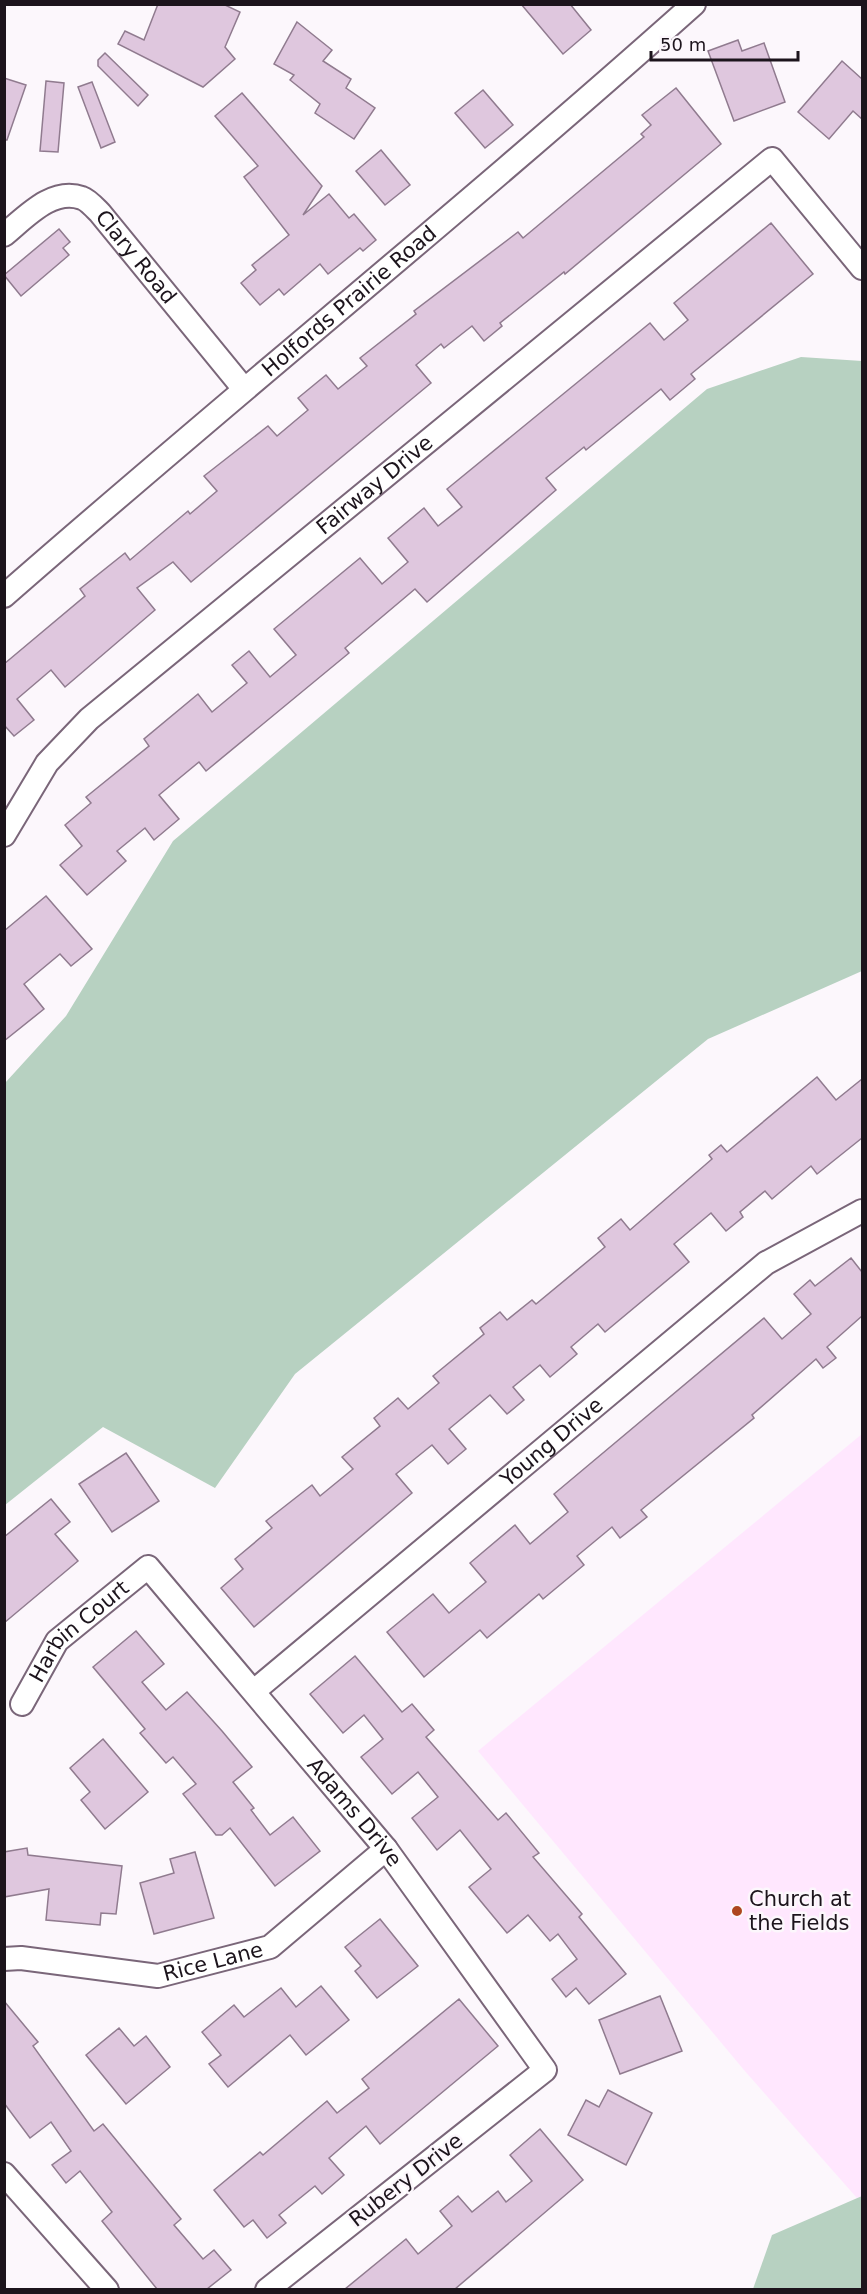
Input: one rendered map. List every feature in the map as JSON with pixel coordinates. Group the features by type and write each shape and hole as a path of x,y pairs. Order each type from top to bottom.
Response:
{"street":[{"name":"Holfords Prairie Road","path":"4,596 244,389 526,153 693,5"},
{"name":"Fairway Drive","path":"4,835 47,763 89,719 772,159 862,268"},
{"name":"Clary Road","path":"4,235 37,208 60,196 83,198 100,213 244,389"},
{"name":"Young Drive","path":"254,1691 766,1263 862,1211"},
{"name":"Adams Drive","path":"148,1567 386,1849 545,2070"},
{"name":"Harbin Court","path":"22,1704 57,1641 148,1567"},
{"name":"Rice Lane","path":"4,1959 21,1958 158,1976 270,1947 386,1849"},
{"name":"Rubery Drive","path":"267,2289 545,2070"},
{"path":"4,2174 107,2289"}],"shaded area":[{"name":"Church at the Fields","path":"862,1434 862,2196 857,2198 744,2070 478,1751"}],"green space":[{"path":"801,357 862,361 862,971 708,1039 295,1374 215,1488 103,1427 5,1505 5,1083 66,1016 173,841 707,389"},
{"path":"862,2196 862,2289 753,2289 772,2235"}],"building":[{"path":"158,4 223,4 240,12 225,47 235,59 203,87 118,44 125,31 144,40"},
{"path":"521,4 570,4 591,30 563,54"},
{"path":"297,22 332,50 323,61 351,79 346,88 375,108 354,139 315,113 320,104 290,80 294,75 274,64"},
{"path":"738,40 742,51 764,43 785,102 734,121 708,51"},
{"path":"105,53 148,95 138,106 98,66 98,60"},
{"path":"842,61 862,79 862,119 853,111 829,139 798,112"},
{"path":"4,78 26,85 7,140 4,140"},
{"path":"46,81 64,83 58,152 40,151"},
{"path":"92,82 115,142 101,148 78,87"},
{"path":"676,88 721,144 565,274 564,272 500,323 502,326 484,341 472,326 444,348 441,344 416,365 431,383 191,582 173,562 137,588 155,610 65,687 51,670 17,699 34,720 14,736 4,725 4,664 85,596 80,589 125,553 130,560 188,511 190,514 217,491 204,476 268,426 277,436 308,410 298,398 326,375 338,389 367,366 360,358 416,314 414,311 518,232 523,238 644,137 641,134 651,125 642,115"},
{"path":"483,90 513,125 485,148 455,113"},
{"path":"242,93 322,186 303,215 329,194 349,218 354,214 376,240 363,251 360,248 328,274 320,264 284,295 279,289 260,305 241,283 256,270 252,265 289,235 244,177 258,166 215,116"},
{"path":"381,150 410,185 385,205 356,171"},
{"path":"771,223 813,274 691,374 695,379 670,400 661,389 586,450 584,447 546,478 556,490 427,602 415,589 345,648 349,653 206,771 199,762 159,795 179,819 154,840 145,828 117,851 126,861 87,895 60,865 82,846 65,825 91,803 86,797 149,746 144,739 198,694 212,712 247,683 232,665 249,651 270,677 296,655 274,629 360,558 382,584 408,562 388,538 424,508 438,526 462,507 447,489 650,323 664,340 688,320 674,303"},
{"path":"59,229 70,242 63,248 69,255 21,296 4,275"},
{"path":"46,896 92,949 71,966 60,954 24,984 44,1009 4,1041 4,931"},
{"path":"817,1077 836,1100 862,1079 862,1138 817,1174 811,1166 772,1199 765,1191 740,1212 743,1217 726,1231 711,1213 674,1244 689,1262 605,1332 598,1324 571,1347 577,1354 550,1377 540,1365 513,1387 524,1400 507,1414 490,1395 449,1429 466,1449 448,1464 432,1445 396,1474 412,1493 254,1627 221,1588 243,1569 235,1559 272,1528 266,1521 312,1485 320,1496 353,1469 342,1457 380,1426 374,1418 398,1398 408,1409 439,1383 433,1376 484,1334 480,1328 500,1312 507,1320 532,1300 536,1304 605,1247 598,1238 621,1219 630,1230 712,1159 709,1155 721,1145 727,1152"},
{"path":"851,1258 862,1272 862,1316 827,1347 836,1358 823,1368 816,1359 752,1415 754,1418 641,1510 647,1517 620,1538 612,1527 577,1556 584,1565 543,1599 539,1594 487,1638 480,1630 424,1677 387,1632 433,1594 449,1613 486,1582 470,1563 515,1525 530,1544 568,1512 554,1494 764,1318 782,1339 811,1314 794,1294 810,1280 815,1286"},
{"path":"126,1453 159,1501 112,1532 79,1484"},
{"path":"51,1499 70,1522 55,1534 78,1561 4,1623 4,1537"},
{"path":"136,1631 164,1664 142,1682 166,1710 187,1692 252,1767 233,1782 254,1808 251,1810 270,1835 293,1817 320,1851 275,1886 230,1828 222,1835 216,1835 183,1794 196,1784 173,1757 166,1763 140,1733 145,1729 93,1667"},
{"path":"355,1656 402,1712 412,1704 434,1730 426,1737 498,1820 506,1813 539,1853 533,1857 582,1914 579,1917 626,1974 589,2004 576,1988 566,1997 552,1979 577,1959 558,1934 550,1941 528,1915 507,1933 469,1887 491,1869 460,1830 437,1850 412,1818 438,1797 418,1772 392,1794 361,1757 383,1739 364,1715 343,1733 310,1694"},
{"path":"103,1739 148,1792 105,1829 81,1800 90,1792 70,1768"},
{"path":"27,1848 28,1855 122,1866 116,1914 101,1913 100,1925 46,1920 49,1889 4,1897 4,1852"},
{"path":"195,1852 214,1918 154,1934 140,1883 174,1873 170,1859"},
{"path":"380,1919 418,1966 377,1998 355,1971 361,1966 345,1947"},
{"path":"321,1986 349,2020 306,2055 290,2035 228,2087 209,2064 221,2055 202,2032 234,2005 244,2017 281,1988 296,2007"},
{"path":"660,1996 682,2051 620,2074 599,2020"},
{"path":"459,1999 498,2046 380,2144 366,2126 329,2158 344,2175 322,2194 315,2186 279,2215 286,2223 267,2238 253,2220 244,2227 214,2190 260,2152 263,2155 327,2101 337,2113 369,2088 362,2079"},
{"path":"4,2001 38,2042 33,2046 94,2131 103,2124 181,2219 174,2225 203,2259 214,2250 231,2270 207,2289 157,2289 102,2221 112,2212 80,2171 66,2183 52,2165 71,2151 51,2122 30,2138 4,2103"},
{"path":"119,2028 134,2046 146,2036 170,2067 126,2104 86,2055"},
{"path":"608,2090 652,2113 626,2165 568,2135 586,2100 599,2107"},
{"path":"540,2129 583,2180 455,2289 345,2289 406,2239 418,2254 452,2226 440,2211 458,2196 472,2212 498,2191 506,2202 532,2181 510,2155"}],"place":[{"name":"Church at the Fields","path":"737,1911"}]}
